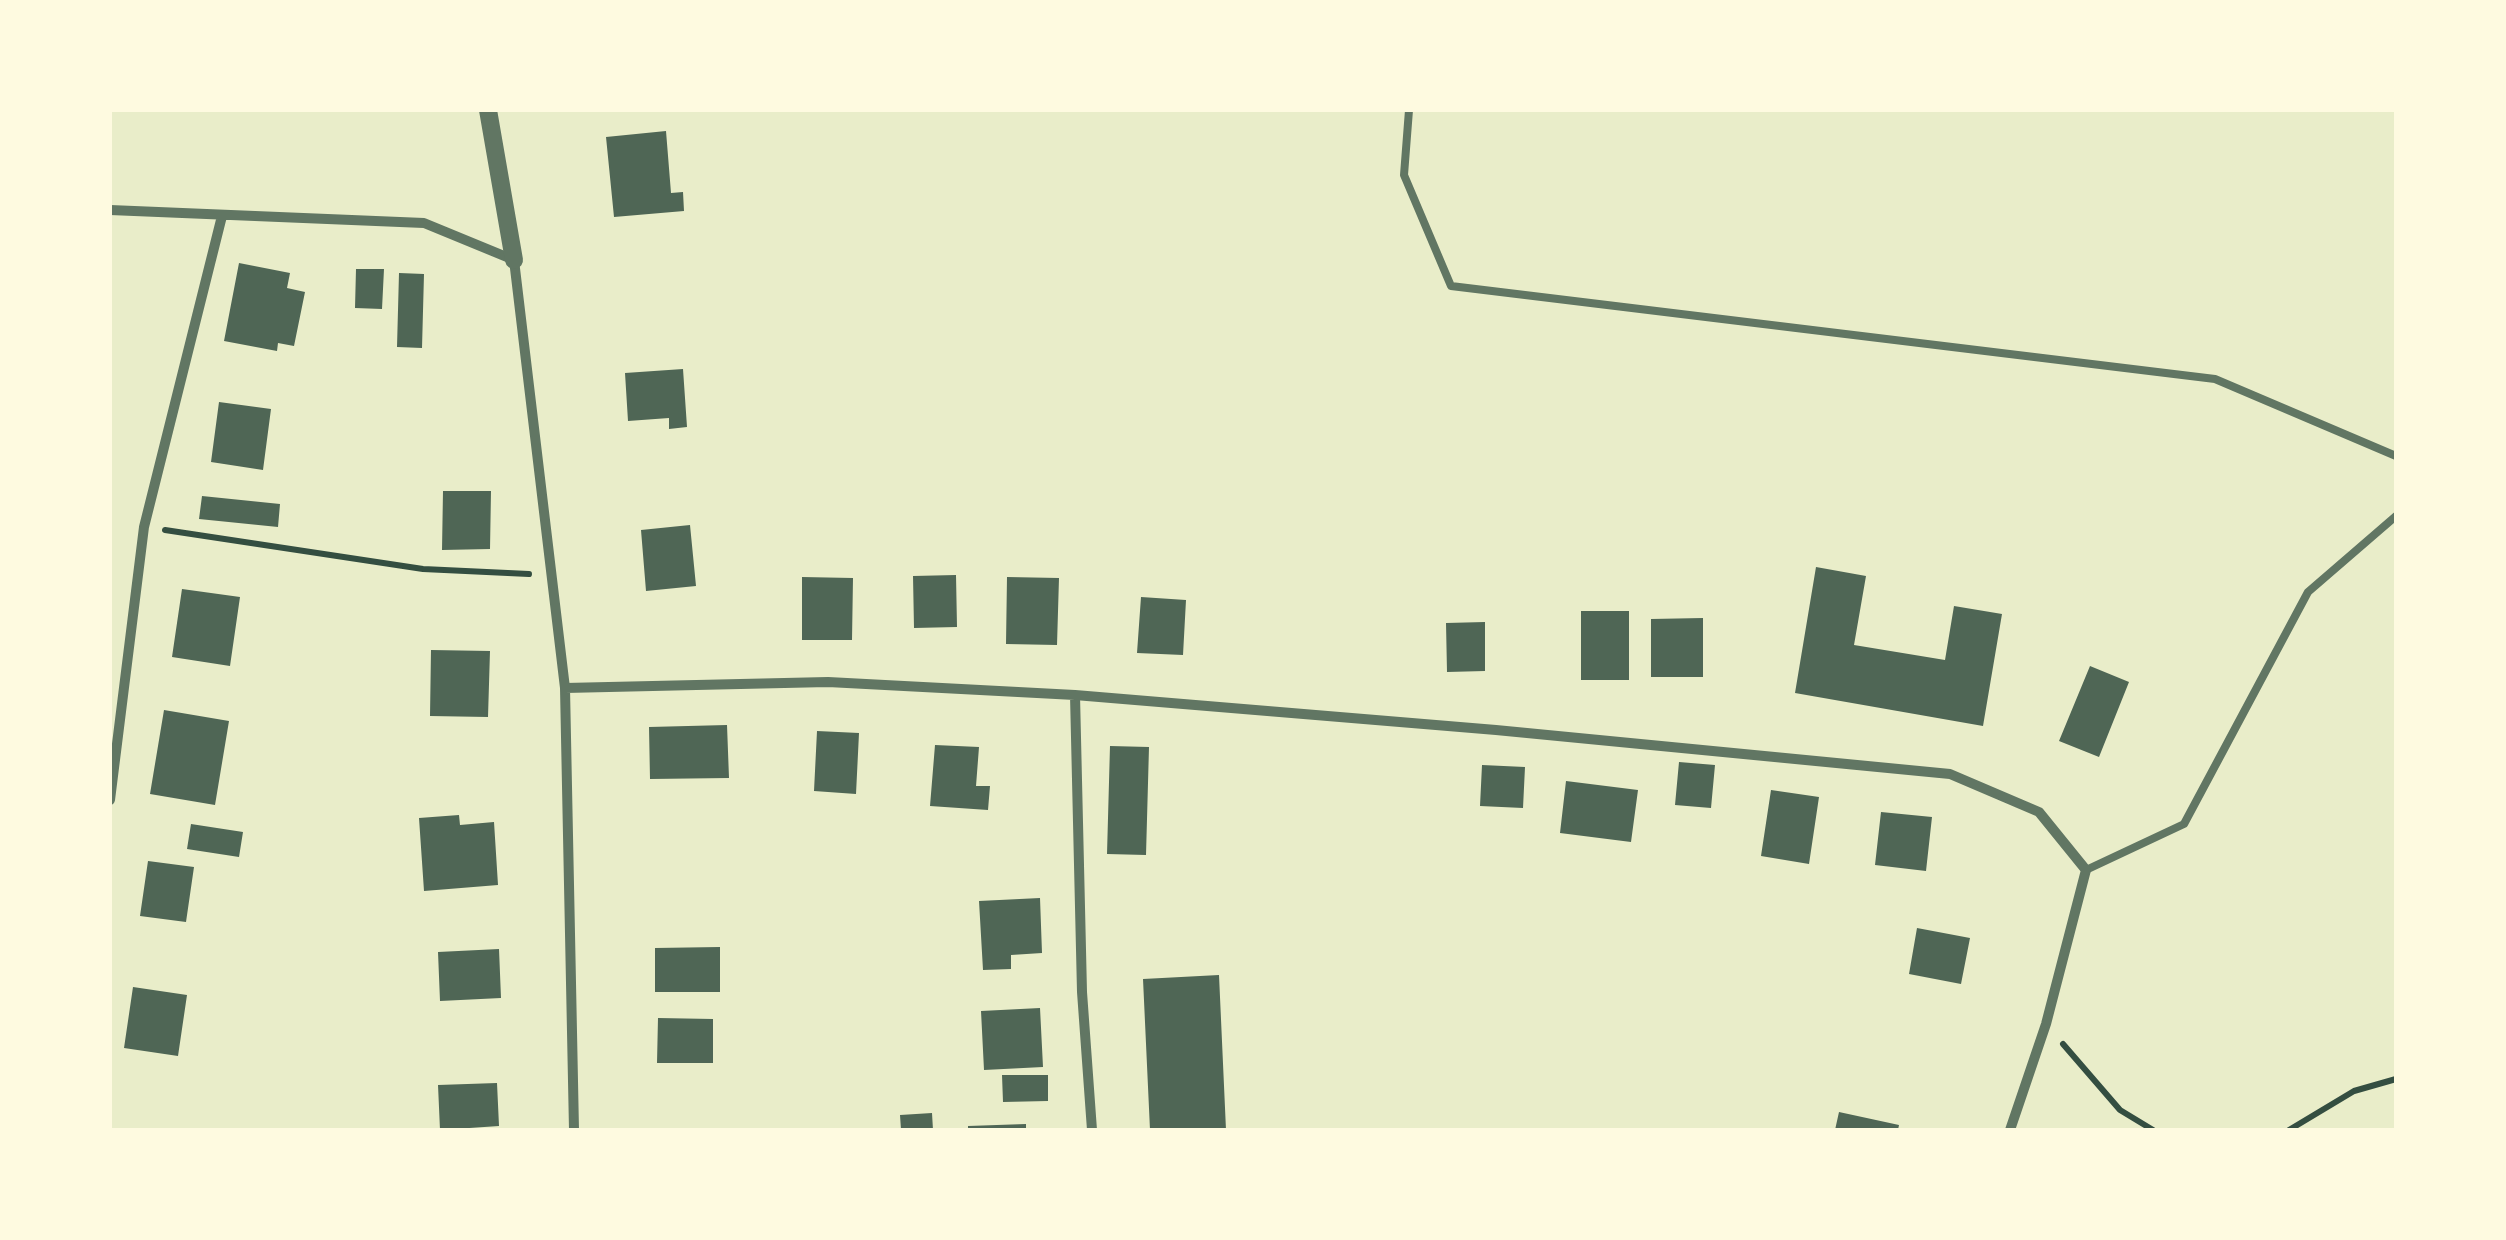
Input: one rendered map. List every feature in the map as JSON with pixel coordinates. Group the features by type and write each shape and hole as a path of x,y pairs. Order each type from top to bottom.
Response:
{"street":[{"path":"488,110 514,260 564,688 574,1130"},
{"path":"110,210 424,224 514,260"},
{"path":"110,800 144,527 222,216"},
{"path":"564,688 828,682 1075,696 1496,730 1950,774 2039,812 2086,870 2046,1024 2010,1130"},
{"path":"1075,696 1082,992 1092,1130"}],"lane":[{"path":"1409,110 1404,175 1451,286 2214,380 2396,456"},
{"path":"2086,870 2184,824 2308,592 2396,516"}],"path":[{"path":"144,527 423,568 551,574"},
{"path":"2046,1024 2120,1110 2153,1130"},
{"path":"2289,1130 2354,1091 2396,1079"}],"building":[{"path":"666,131 671,193 683,192 684,211 614,217 606,137"},
{"path":"239,263 290,273 287,288 305,292 294,346 278,343 277,351 224,341"},
{"path":"356,269 384,269 382,309 355,308"},
{"path":"399,273 424,274 422,348 397,347"},
{"path":"683,369 687,427 669,429 669,418 628,421 625,373"},
{"path":"219,402 271,409 263,470 211,462"},
{"path":"443,491 491,491 490,549 442,550"},
{"path":"202,496 280,504 278,527 199,519"},
{"path":"690,525 696,586 646,591 641,530"},
{"path":"1816,567 1866,576 1854,645 1945,660 1954,606 2002,614 1983,726 1795,693"},
{"path":"956,575 957,627 914,628 913,576"},
{"path":"802,577 853,578 852,640 802,640"},
{"path":"1007,577 1059,578 1057,645 1006,644"},
{"path":"182,589 240,597 230,666 172,657"},
{"path":"1141,597 1186,600 1183,655 1137,653"},
{"path":"1581,611 1629,611 1629,680 1581,680"},
{"path":"1703,618 1703,677 1651,677 1651,619"},
{"path":"1485,622 1485,671 1447,672 1446,623"},
{"path":"431,650 490,651 488,717 430,716"},
{"path":"2090,666 2129,682 2099,757 2059,741"},
{"path":"164,710 229,721 215,805 150,794"},
{"path":"727,725 729,778 650,779 649,727"},
{"path":"817,731 859,733 856,794 814,791"},
{"path":"935,745 979,747 976,786 990,786 988,810 930,806"},
{"path":"1110,746 1149,747 1146,855 1107,854"},
{"path":"1679,762 1715,765 1711,808 1675,805"},
{"path":"1482,765 1525,767 1523,808 1480,806"},
{"path":"1566,781 1638,790 1631,842 1560,833"},
{"path":"1771,790 1819,797 1809,864 1761,856"},
{"path":"1881,812 1932,817 1926,871 1875,865"},
{"path":"459,815 460,825 494,822 498,885 424,891 419,818"},
{"path":"191,824 243,832 239,857 187,849"},
{"path":"148,861 194,867 186,922 140,916"},
{"path":"1040,898 1042,953 1011,955 1011,969 983,970 979,901"},
{"path":"1917,928 1970,938 1961,984 1909,974"},
{"path":"720,947 720,992 655,992 655,948"},
{"path":"499,949 501,998 440,1001 438,952"},
{"path":"1219,975 1226,1130 1150,1130 1143,979"},
{"path":"133,987 187,995 178,1056 124,1048"},
{"path":"1040,1008 1043,1067 984,1070 981,1011"},
{"path":"658,1018 713,1019 713,1063 657,1063"},
{"path":"1002,1075 1048,1075 1048,1101 1003,1102"},
{"path":"497,1083 499,1126 440,1130 438,1085"},
{"path":"1839,1112 1899,1125 1898,1130 1835,1130"},
{"path":"932,1113 933,1130 901,1130 900,1115"},
{"path":"1026,1124 1026,1130 968,1130 968,1126"}]}
